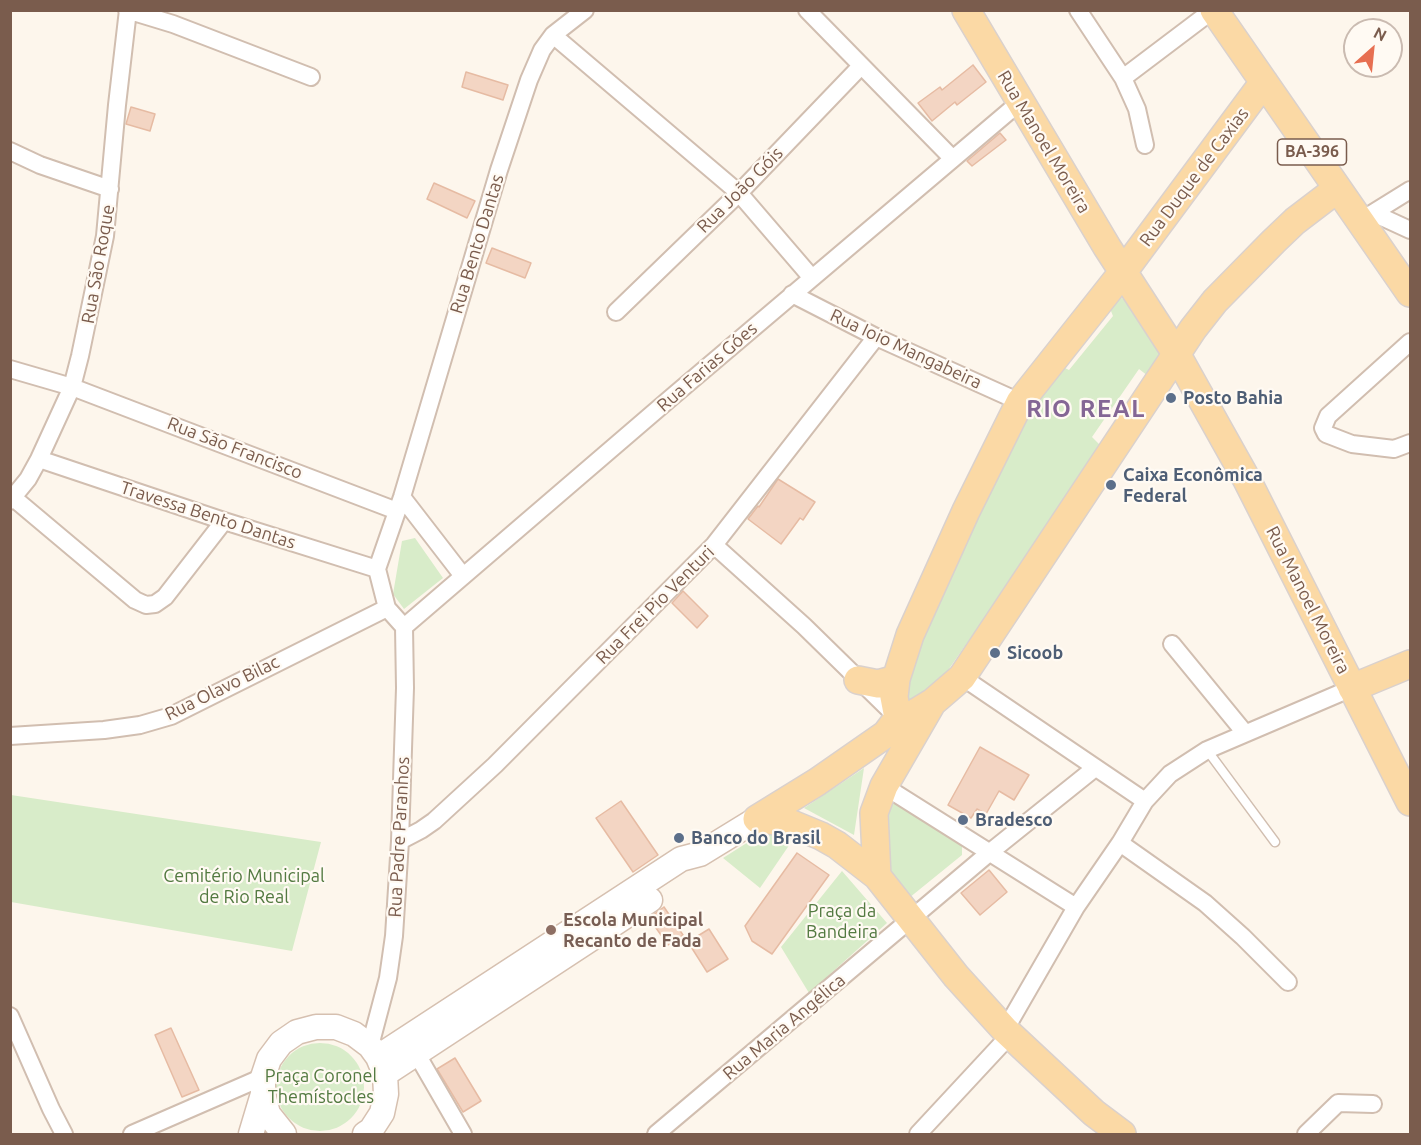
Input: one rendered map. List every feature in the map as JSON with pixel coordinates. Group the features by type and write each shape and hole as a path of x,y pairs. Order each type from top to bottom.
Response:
{"main road":[{"name":"Rua Manoel Moreira","path":"966,10 1123,272 1177,355 1247,480 1410,802"},
{"name":"BA-396","path":"1213,10 1337,189 1366,217 1410,292"},
{"name":"Rua Duque de Caxias","path":"892,726 896,679 910,635 1020,402 1123,272 1264,82"},
{"path":"757,819 817,782 892,726 933,702 962,677 1193,329 1215,301 1295,221 1337,189"},
{"path":"1352,688 1410,664"},
{"path":"858,680 878,684 896,679"},
{"path":"874,813 885,786 933,702"},
{"path":"877,876 874,813 870,796 892,726"},
{"path":"757,819 787,822 821,836 837,845 877,876 957,976 1007,1033 1094,1113 1122,1134"}],"street":[{"path":"807,10 952,158"},
{"path":"1078,10 1124,78 1137,109 1145,145"},
{"path":"1124,78 1213,10"},
{"path":"128,11 173,24 311,77"},
{"name":"Rua São Roque","path":"12,497 39,459 72,387 105,236 128,11"},
{"name":"Rua Bento Dantas","path":"377,569 400,504 503,159 529,80 542,50 553,35 576,14"},
{"path":"553,35 739,193 812,278"},
{"name":"Rua João Góis","path":"616,312 739,193 861,66"},
{"name":"Rua Farias Góes","path":"404,627 1020,102"},
{"path":"10,151 40,165"},
{"path":"10,158 40,165 110,189"},
{"path":"1366,217 1410,189"},
{"path":"1366,217 1410,230"},
{"name":"Rua Ioio Mangabeira","path":"792,294 876,337 1020,402"},
{"name":"Rua Frei Pio Venturi","path":"400,840 434,821 495,765 714,545 876,337"},
{"path":"1410,342 1328,416 1323,428 1326,434 1352,444 1394,449 1410,442"},
{"name":"Rua São Francisco","path":"10,369 72,387 400,504"},
{"name":"Travessa Bento Dantas","path":"39,459 377,569"},
{"path":"12,497 135,600 146,605 155,604 165,597 224,521"},
{"path":"400,504 463,576"},
{"path":"714,545 804,626 858,680 892,726"},
{"path":"377,569 387,608 404,627"},
{"name":"Rua Olavo Bilac","path":"10,736 104,730 140,725 171,716 387,608"},
{"name":"Rua Padre Paranhos","path":"378,1059 394,936 400,840 405,688 404,627"},
{"path":"1172,644 1245,733"},
{"path":"962,677 1146,801"},
{"path":"918,1134 1007,1033 1076,907 1146,801 1170,774 1207,750 1352,688"},
{"path":"912,920 1095,768"},
{"path":"885,786 1076,907"},
{"path":"378,1059 412,1046 681,859 700,854 757,819"},
{"path":"1120,843 1205,903 1288,982"},
{"name":"Rua Maria Angélica","path":"656,1134 912,920"},
{"path":"10,1016 64,1134"},
{"path":"251,1134 269,1059 281,1043 297,1032 316,1027 336,1027 354,1034 378,1059 387,1094 382,1113 371,1130 365,1134"},
{"path":"412,1046 463,1134"},
{"path":"263,1085 268,1114 277,1133"},
{"path":"132,1134 263,1085"},
{"path":"1306,1134 1338,1103 1373,1104"}],"lane":[{"path":"1207,750 1275,842"}],"green space":[{"path":"1121,298 1126,299 1160,350 1159,358 1148,376 1139,369 1092,437 1103,448 944,676 912,702 903,698 918,634 1024,410 1059,365 1069,370 1113,316 1109,306"},
{"path":"415,538 443,578 404,609 393,594 402,541"},
{"path":"864,768 854,835 804,808"},
{"name":"Cemitério Municipal de Rio Real","path":"11,795 321,842 292,951 11,902"},
{"name":"Praça da Bandeira","path":"891,801 962,845 962,855 909,898 887,867 882,809"},
{"path":"764,832 782,833 792,841 760,888 723,858"},
{"name":"Praça da Bandeira","path":"842,871 887,923 809,993 781,947"},
{"name":"Praça Coronel Themístocles","path":"320,1043 337,1046 351,1056 361,1070 364,1087 361,1104 351,1118 337,1128 320,1131 303,1128 289,1118 279,1104 276,1087 279,1070 289,1056 303,1046"}],"building":[{"path":"973,65 986,82 957,105 955,102 932,121 918,103 940,87 942,90"},
{"path":"466,72 508,85 503,100 462,87"},
{"path":"131,107 155,114 150,131 126,124"},
{"path":"1000,133 1006,140 972,166 967,161"},
{"path":"434,183 475,201 467,218 427,199"},
{"path":"492,248 531,263 525,278 486,263"},
{"path":"778,479 815,502 803,520 800,518 781,544 748,519"},
{"path":"683,591 708,616 697,628 672,603"},
{"path":"980,747 1029,775 1014,800 999,791 986,814 977,809 971,818 948,805"},
{"path":"621,801 658,855 633,872 596,818"},
{"path":"797,853 829,875 772,954 752,941 745,926"},
{"path":"989,870 1007,892 980,915 961,893"},
{"path":"664,907 683,935 668,945 649,918"},
{"path":"709,929 728,959 707,972 688,942"},
{"path":"171,1028 199,1090 182,1097 155,1035"},
{"path":"455,1058 481,1101 463,1112 437,1069"}],"place":[{"name":"Posto Bahia","path":"1171,398"},
{"name":"Caixa Econômica Federal","path":"1111,485"},
{"name":"Sicoob","path":"995,653"},
{"name":"Bradesco","path":"963,820"},
{"name":"Banco do Brasil","path":"679,838"},
{"name":"Escola Municipal Recanto de Fada","path":"551,930"}],"district":[{"name":"RIO REAL","path":"1086,409"}]}
